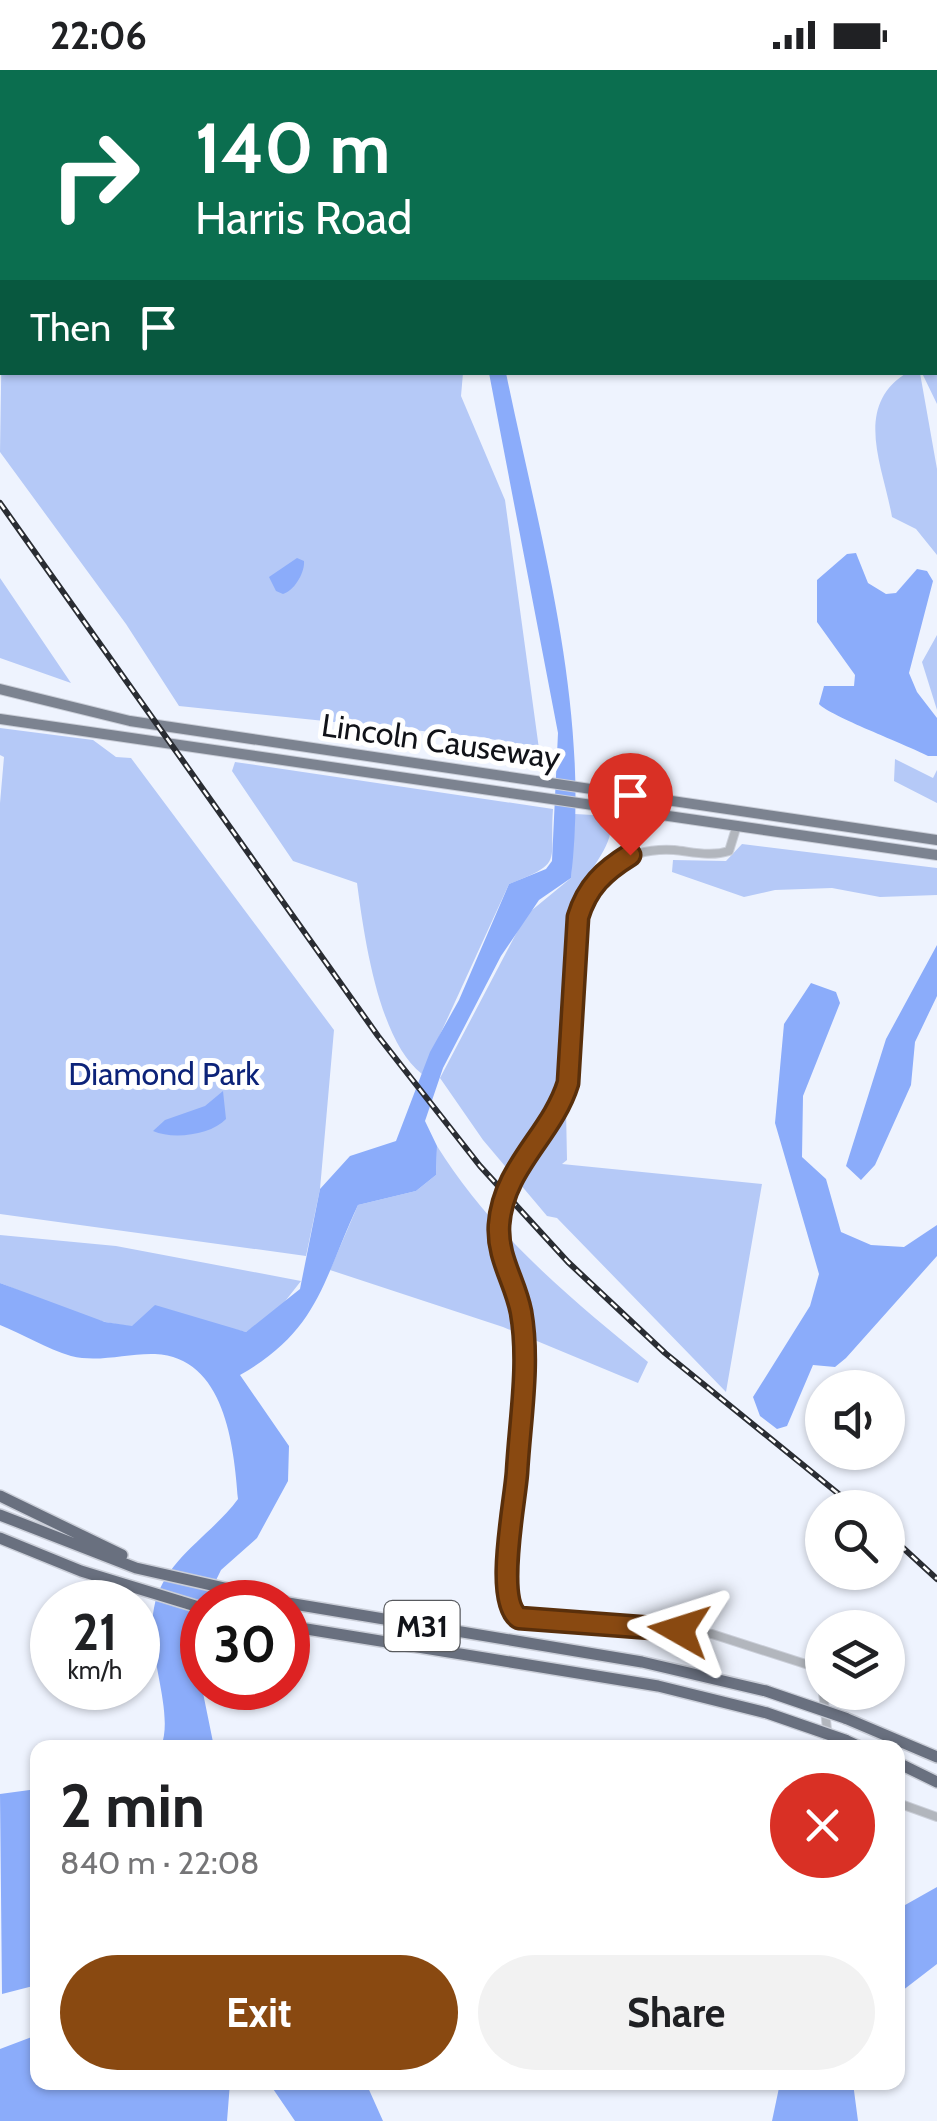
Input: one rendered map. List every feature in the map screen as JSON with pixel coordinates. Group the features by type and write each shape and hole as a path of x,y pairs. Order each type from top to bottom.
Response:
{"highway":[{"path":"0,1496 91,1548"},
{"path":"0,1515 91,1548"},
{"path":"0,1538 81,1571 180,1601"},
{"name":"M31","path":"91,1548 184,1580"},
{"name":"M31","path":"310,1607 678,1669 766,1691 896,1740"},
{"name":"M31","path":"310,1630 658,1686 768,1713 845,1740"},
{"name":"M31","path":"905,1744 937,1758"},
{"path":"905,1766 937,1782"}],"main road":[{"name":"Lincoln Causeway","path":"0,689 130,721 937,840"},
{"name":"Lincoln Causeway","path":"0,719 937,856"},
{"path":"737,825 739,810"}],"street":[{"path":"737,825 729,851 716,856 644,850 607,870 584,896 578,917 568,1083 562,1104 512,1173 499,1224 502,1265 520,1308 525,1349 506,1591 508,1606 519,1618 646,1625 712,1634 805,1664"},
{"path":"825,1710 828,1740"},
{"path":"905,1806 937,1817"}],"green space":[{"path":"1,375 463,375 461,396 505,500 539,749 481,737 179,706 126,624 0,452"},
{"path":"904,375 920,375 937,469 937,555 916,529 892,517 876,438 876,419 891,386"},
{"path":"923,375 937,375 937,404"},
{"path":"0,578 71,683 0,658"},
{"path":"937,635 937,710 922,662"},
{"name":"Diamond Park","path":"0,728 93,740 116,757 131,758 334,1030 320,1189 306,1256 0,1214 0,803 4,757 0,755"},
{"path":"895,759 933,778 937,770 937,803 894,781"},
{"path":"235,762 553,809 550,859 539,871 509,884 422,1074 394,1037 384,1012 369,957 357,883 293,861 232,771"},
{"path":"575,814 611,816 611,828 585,883 578,920 567,1053 553,1103 566,1109 567,1160 562,1164 762,1184 726,1392 557,1218 547,1216 483,1140 440,1078 526,915 571,878"},
{"path":"742,844 937,868 937,895 880,897 832,888 775,890 744,897 672,872 673,860 726,861"},
{"path":"437,1146 458,1178 507,1236 648,1362 638,1383 503,1327 330,1270 358,1205 416,1191 436,1175"},
{"path":"0,1235 116,1246 301,1281 279,1309 246,1332 216,1327 128,1326 79,1314 0,1283"}],"water":[{"path":"489,375 506,375 559,624 574,751 571,878 539,900 501,956 443,1068 425,1121 437,1146 436,1175 416,1191 358,1205 326,1281 303,1322 266,1358 240,1375 289,1446 288,1481 257,1538 221,1570 216,1580 180,1580 180,1710 206,1710 213,1740 162,1740 160,1589 177,1562 238,1499 233,1454 221,1408 197,1370 178,1359 155,1354 92,1359 71,1356 0,1325 0,1283 105,1322 132,1326 155,1305 246,1332 300,1289 320,1189 350,1156 396,1141 430,1052 459,1000 509,884 546,869 552,861 558,733"},
{"path":"856,553 868,583 886,594 896,593 917,569 927,571 933,581 909,673 917,692 937,718 937,756 928,756 837,716 819,704 824,686 854,686 855,675 817,622 817,580 847,554"},
{"path":"297,558 304,561 298,581 283,594 276,591 269,577"},
{"path":"937,945 937,996 915,1042 911,1085 875,1165 861,1180 846,1166 886,1039"},
{"path":"811,983 836,992 840,1003 803,1096 802,1157 826,1179 841,1232 871,1245 904,1247 937,1225 937,1256 846,1358 835,1367 813,1365 811,1370 805,1370 805,1384 787,1426 777,1429 760,1416 753,1397 810,1306 819,1274 775,1123 784,1024"},
{"path":"223,1091 226,1119 211,1129 171,1135 153,1131 165,1120 205,1106"},
{"path":"30,1790 30,1987 2,1994 0,1794"},
{"path":"937,1887 937,1964 905,1989 905,1905"},
{"path":"30,2038 30,2090 229,2090 227,2121 0,2121 0,2049"},
{"path":"274,2090 369,2090 383,2121 295,2121"},
{"path":"779,2090 854,2090 858,2121 772,2121"}],"railway":[{"path":"0,503 378,1036 480,1166 568,1262 665,1353 834,1490"},
{"path":"905,1550 937,1579"}],"route":[{"path":"630,855 607,870 584,896 578,917 568,1083 562,1104 512,1173 499,1224 502,1265 520,1308 525,1349 514,1523 505,1576 508,1606 519,1618 679,1630"}]}
